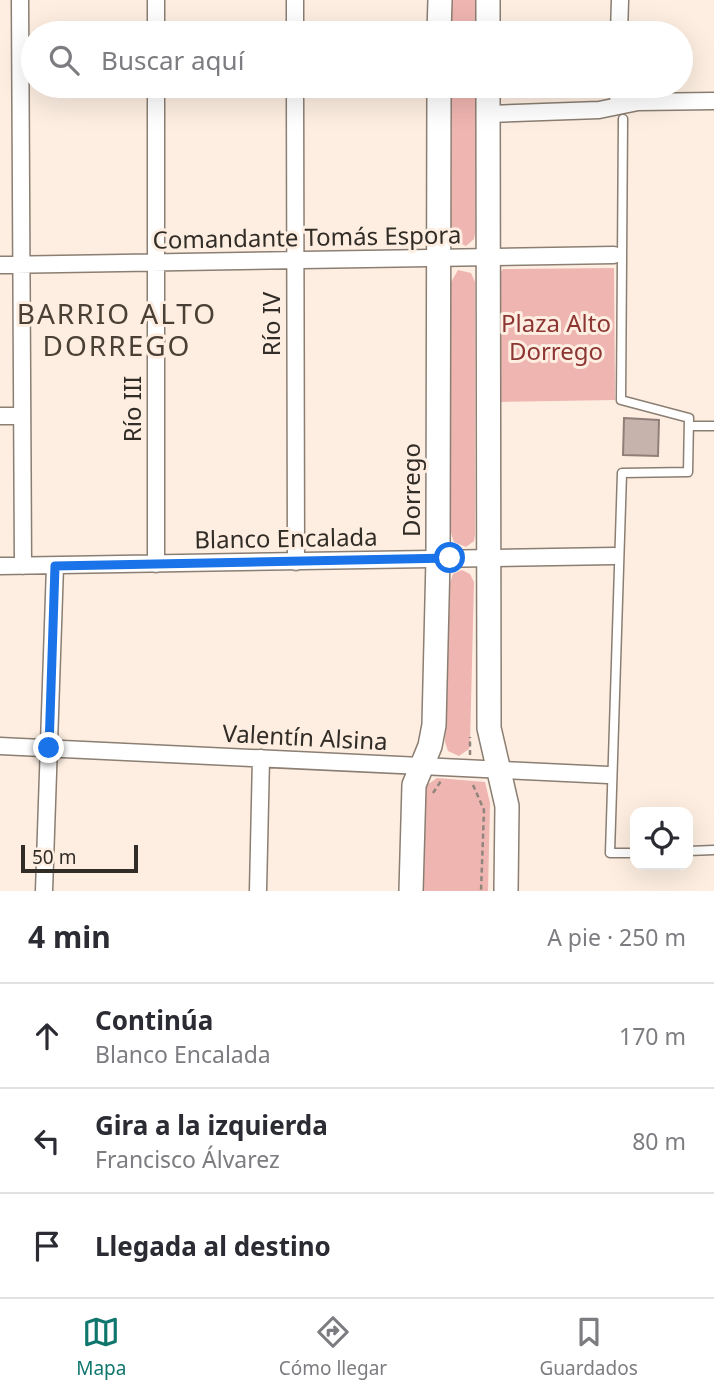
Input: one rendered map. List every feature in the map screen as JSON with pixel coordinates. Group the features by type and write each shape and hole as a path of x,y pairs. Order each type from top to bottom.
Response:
{"main road":[{"path":"439,21 440,0"},
{"path":"488,0 488,21"},
{"name":"Dorrego","path":"411,891 412,795 415,778 423,767 433,725 438,559 439,98"},
{"path":"488,98 489,728 508,818 506,891"}],"street":[{"path":"20,0 23,566"},
{"path":"156,0 156,21"},
{"path":"295,0 295,21"},
{"path":"619,21 620,0"},
{"name":"Río III","path":"156,98 156,564"},
{"name":"Río IV","path":"295,98 296,562"},
{"path":"620,98 621,112"},
{"path":"488,114 598,110 621,112 714,101"},
{"name":"Comandante Tomás Espora","path":"0,265 614,255"},
{"path":"0,416 22,416"},
{"name":"Blanco Encalada","path":"0,566 614,556"},
{"path":"44,891 55,566"},
{"name":"Valentín Alsina","path":"0,746 608,775"},
{"path":"258,891 261,758"}],"lane":[{"path":"621,112 621,400 689,418 688,472 622,473 610,853 630,852"},
{"path":"689,426 714,426"},
{"path":"693,851 714,850"}],"green space":[{"path":"452,0 476,0 476,21 452,21"},
{"path":"452,98 476,98 474,239 466,246 454,241 451,232"},
{"name":"Plaza Alto Dorrego","path":"614,268 615,400 498,402 497,276 503,269"},
{"path":"458,270 471,273 475,282 475,535 474,541 466,547 454,542 451,533 451,282"},
{"path":"462,570 470,574 474,582 470,744 469,749 459,756 448,751 445,742 450,583 453,574"},
{"path":"437,778 485,782 490,803 488,891 422,891 424,802 427,785"}],"building":[{"path":"624,418 659,420 658,456 623,455"}],"district":[{"name":"BARRIO ALTO DORREGO","path":"117,330"}],"route":[{"path":"49,748 55,566 450,558"}]}
